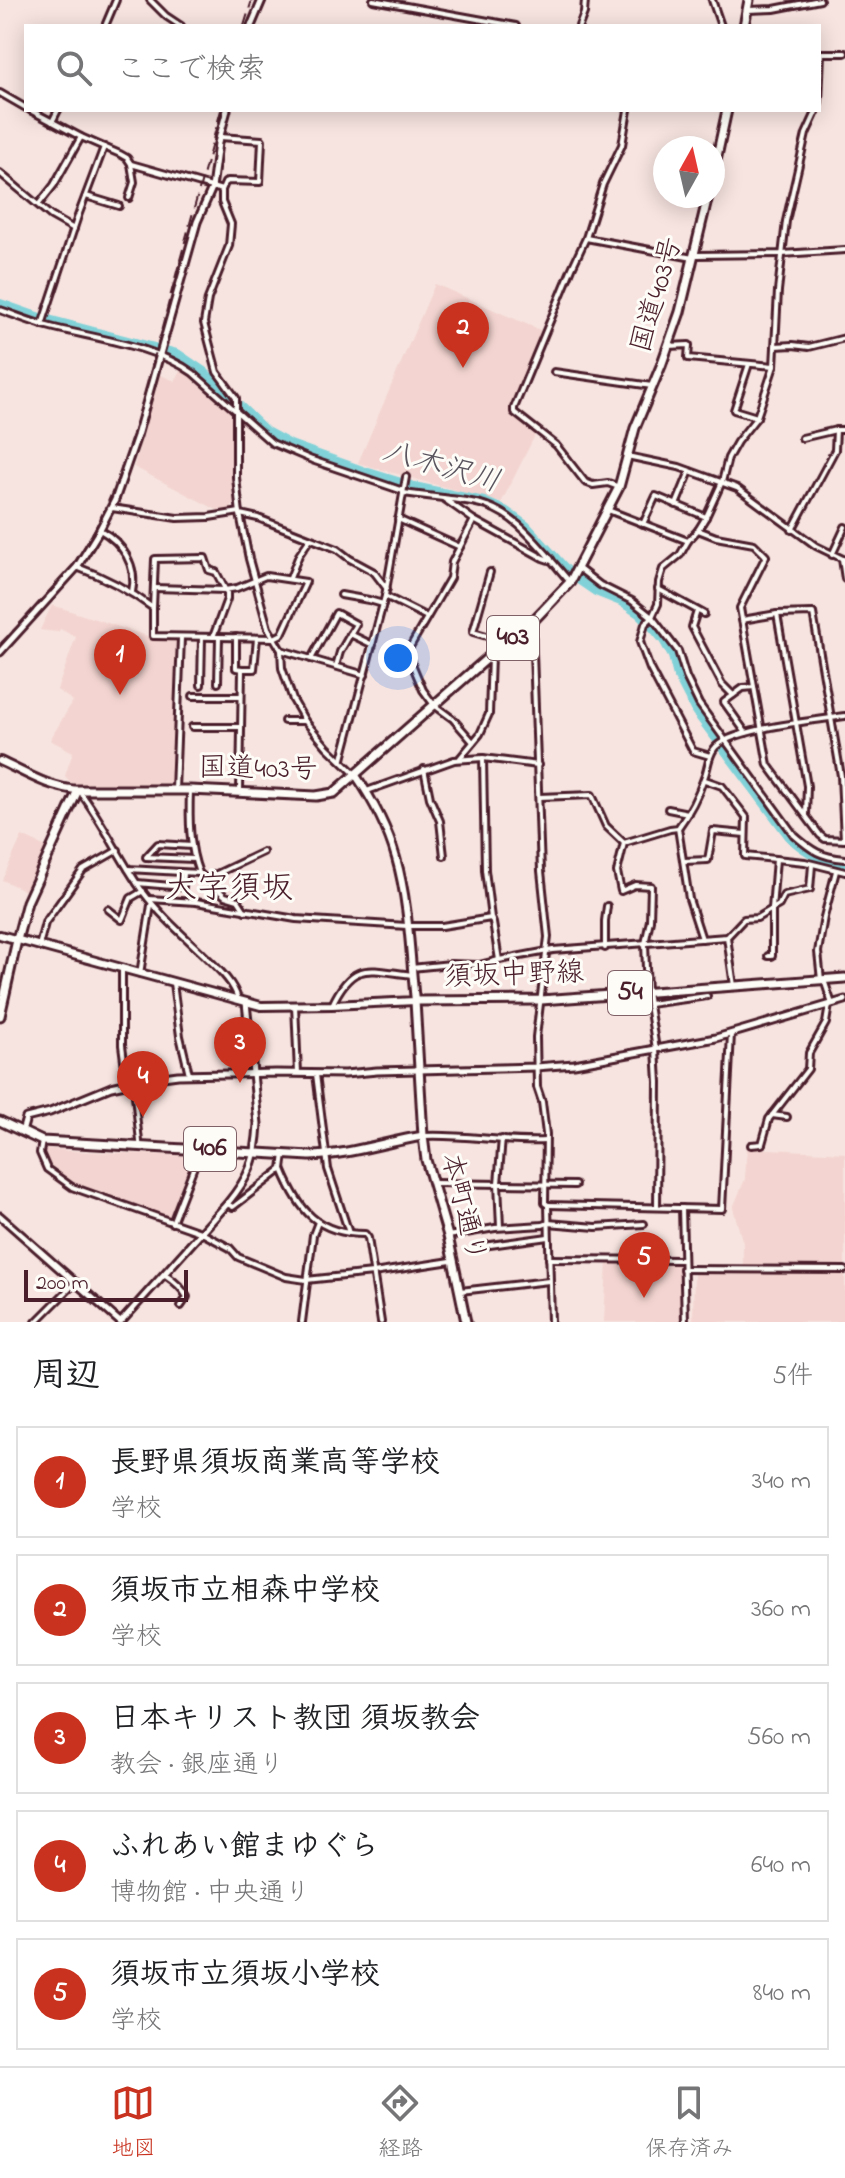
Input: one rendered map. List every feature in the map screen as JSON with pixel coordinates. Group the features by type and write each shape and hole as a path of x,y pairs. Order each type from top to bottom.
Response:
{"main road":[{"path":"744,24 749,0"},
{"path":"721,136 727,112"},
{"name":"国道403号","path":"78,790 190,790 316,796 334,793 531,623 570,582 619,487 635,428 680,312 705,208"},
{"path":"0,761 47,784 78,790 27,902 0,1016"},
{"path":"0,935 261,1006 415,1001 397,860 367,791 355,774"},
{"name":"須坂中野線","path":"423,1136 415,1001 541,1000 845,978"},
{"name":"406","path":"0,1121 42,1141 284,1154 326,1155 423,1136"},
{"name":"本町通り","path":"423,1136 465,1322"}],"street":[{"path":"106,24 116,0"},
{"path":"150,0 178,24"},
{"path":"252,24 262,0"},
{"path":"373,0 505,24"},
{"path":"580,24 585,0"},
{"path":"712,0 720,24"},
{"path":"748,10 774,9 820,0"},
{"path":"821,53 845,53"},
{"path":"0,93 24,107"},
{"path":"34,112 127,158 134,182 129,198"},
{"path":"52,122 57,112"},
{"path":"0,652 77,567 100,530 127,470 197,222 212,188 226,112"},
{"path":"619,487 585,482 556,445 514,412 586,238 603,184 622,145 628,112"},
{"path":"710,756 693,751 650,669 640,642 645,624 658,604 663,569 680,555 706,517 722,482 728,458 757,417 774,366 786,221 806,134 816,112"},
{"path":"39,204 54,185 81,137"},
{"path":"220,137 262,140 260,182 228,181 222,190 222,202 231,232 229,246 208,299 204,323 217,372 236,398 236,477 240,513 268,628 281,650 282,668 293,700 305,721 355,774"},
{"path":"43,324 104,147"},
{"path":"131,164 222,190"},
{"path":"0,173 51,216 74,229"},
{"path":"86,196 119,206"},
{"path":"586,238 693,256 845,250"},
{"path":"0,310 161,355 180,364 272,443 312,460 403,492 485,505 503,513 524,528 570,582"},
{"path":"775,346 809,347 845,338"},
{"path":"668,346 689,345 688,358 774,366"},
{"path":"749,364 734,410 757,417"},
{"path":"554,372 652,386"},
{"path":"792,530 835,450 836,430"},
{"path":"802,438 845,430"},
{"path":"627,456 690,471 737,488 792,530 843,560 845,579"},
{"path":"676,505 690,471"},
{"path":"342,759 387,589 406,477"},
{"path":"643,524 656,496 706,517"},
{"path":"443,498 474,520 552,561"},
{"path":"111,508 177,518 240,513 258,518 337,549 374,572 387,589"},
{"path":"608,510 688,541"},
{"path":"398,519 460,547"},
{"path":"473,742 453,719 434,705 423,690 407,652 450,578 452,562 474,520"},
{"path":"832,555 845,527"},
{"path":"100,530 113,537 129,559 134,583 132,592"},
{"path":"698,530 716,537 754,544 766,556 740,608 742,620 754,687 761,730 768,765 825,839 845,840 841,776 813,613 777,614 742,620"},
{"path":"290,578 299,555 310,539"},
{"path":"154,588 225,590 266,576 306,582 282,634 274,638 236,637 216,637 202,637 181,638 153,636 153,608 155,559 205,558 209,570 216,572 225,590 227,599 216,637 218,683"},
{"path":"77,567 101,575 153,608"},
{"path":"578,568 652,617 678,651 699,704 794,835 810,849 826,857 845,859"},
{"path":"490,572 473,632 497,639 504,646"},
{"path":"658,589 704,614"},
{"path":"341,595 383,604"},
{"path":"385,596 427,617"},
{"path":"697,611 692,627 722,684 733,695"},
{"path":"311,659 336,613 356,624 340,652 336,666"},
{"path":"777,614 807,786 806,817"},
{"path":"531,623 541,871 548,937 536,1023 536,1067 546,1134 545,1203 548,1205 551,1322"},
{"path":"350,634 373,645"},
{"path":"201,685 202,637"},
{"path":"236,637 236,668 242,669 254,669 257,638"},
{"path":"175,790 181,638"},
{"path":"281,650 365,675"},
{"path":"459,760 480,734 489,714 491,655"},
{"path":"240,794 242,669"},
{"path":"746,733 724,702 743,688 754,687"},
{"path":"193,696 241,696"},
{"path":"702,940 689,899 678,828 704,779 710,756 717,745 746,733 845,716"},
{"path":"284,721 305,721"},
{"path":"192,727 240,727"},
{"path":"367,791 424,769 459,760 483,758 538,765"},
{"path":"483,758 485,870 499,960"},
{"path":"424,769 430,798 440,821 444,856"},
{"path":"704,779 722,786 746,817 745,856 805,862 845,872"},
{"path":"0,1216 120,1322 227,1204 250,1171 254,1151 258,1124 242,1001 216,966 150,901 96,813 78,790"},
{"path":"190,790 192,846 199,873 225,896 238,900 245,911"},
{"path":"539,797 592,795 606,826 624,843"},
{"path":"668,809 688,813"},
{"path":"624,843 678,828"},
{"path":"684,861 708,860 713,831 746,834"},
{"path":"624,843 617,872 621,891 635,885 651,886 650,920 645,944 647,992 656,1049 659,1131 657,1207"},
{"path":"192,846 158,844 146,857 194,859"},
{"path":"39,946 45,923 83,870 118,850"},
{"path":"206,879 263,852"},
{"path":"768,956 772,956 776,859"},
{"path":"332,1005 349,977 368,970 412,972 451,964 479,965 553,950 727,937 744,919 757,918 779,905 784,895 810,889 812,865"},
{"path":"128,869 199,873"},
{"path":"751,1145 762,1144 772,1115 808,1069 809,1053 826,1023 830,1004 818,952 836,871"},
{"path":"137,883 183,887 184,873"},
{"path":"108,909 122,920 131,898 143,891"},
{"path":"150,901 196,902 296,919 407,926 442,926 491,918"},
{"path":"140,974 150,901"},
{"path":"605,948 607,906"},
{"path":"727,937 734,986"},
{"path":"122,969 123,1056 140,1147"},
{"path":"173,983 189,1074"},
{"path":"649,1004 707,996"},
{"path":"22,1132 26,1118 130,1082 189,1074 316,1074 536,1067 599,1061 731,1034 845,1000"},
{"path":"295,1005 298,1073"},
{"path":"548,1205 722,1209 731,1034"},
{"path":"316,1074 329,1174 349,1233"},
{"path":"772,1115 787,1117"},
{"path":"423,1136 545,1141"},
{"path":"500,1227 498,1183 502,1139"},
{"path":"42,1141 40,1153 47,1169 72,1187 200,1232 230,1248 238,1257 286,1277 306,1280 453,1261"},
{"path":"172,1223 201,1149"},
{"path":"284,1154 282,1169 297,1200 318,1222 337,1232 365,1234 368,1238 381,1322"},
{"path":"227,1204 233,1207 282,1169"},
{"path":"434,1183 575,1185"},
{"path":"682,1208 685,1322"},
{"path":"302,1322 313,1235 318,1222"},
{"path":"448,1236 548,1223 596,1227 644,1224"},
{"path":"483,1246 548,1237"},
{"path":"549,1259 683,1260"},
{"path":"683,1269 845,1270"},
{"path":"164,1274 185,1293 186,1300 181,1306"},
{"path":"459,1291 549,1281"},
{"path":"36,1322 76,1282"}],"shaded area":[{"path":"435,284 542,331 511,410 536,433 501,503 358,463"},
{"path":"181,368 234,413 235,499 231,510 223,513 134,467 158,374 175,381"},
{"path":"52,605 152,639 178,641 172,785 72,784 65,776 73,752 50,740 73,701 57,690 76,637 60,629 58,632 40,630"},
{"path":"22,836 46,847 26,891 2,880"},
{"path":"44,1148 193,1156 169,1219 75,1184 49,1167 43,1156"},
{"path":"747,1148 845,1153 845,1267 743,1265 743,1243 733,1208 745,1179"},
{"path":"607,1263 678,1264 683,1322 604,1322"},
{"path":"694,1273 845,1274 845,1322 693,1322"}],"waterway":[{"name":"八木沢川","path":"0,304 37,317 177,354 205,373 266,432 290,445 365,472 414,487 484,502 505,511 526,526 568,572 596,591 621,601 653,627 673,656 678,676 696,711 791,838 816,855 845,863"}],"railway":[{"path":"245,24 252,0"},
{"path":"0,644 72,566 108,502 138,418 220,112"}],"place":[{"name":"須坂市立相森中学校","path":"463,368"},
{"name":"長野県須坂商業高等学校","path":"120,695"},
{"name":"日本キリスト教団 須坂教会","path":"240,1083"},
{"name":"ふれあい館まゆぐら","path":"143,1117"},
{"name":"須坂市立須坂小学校","path":"644,1298"}],"district":[{"name":"大字須坂","path":"229,889"}]}
